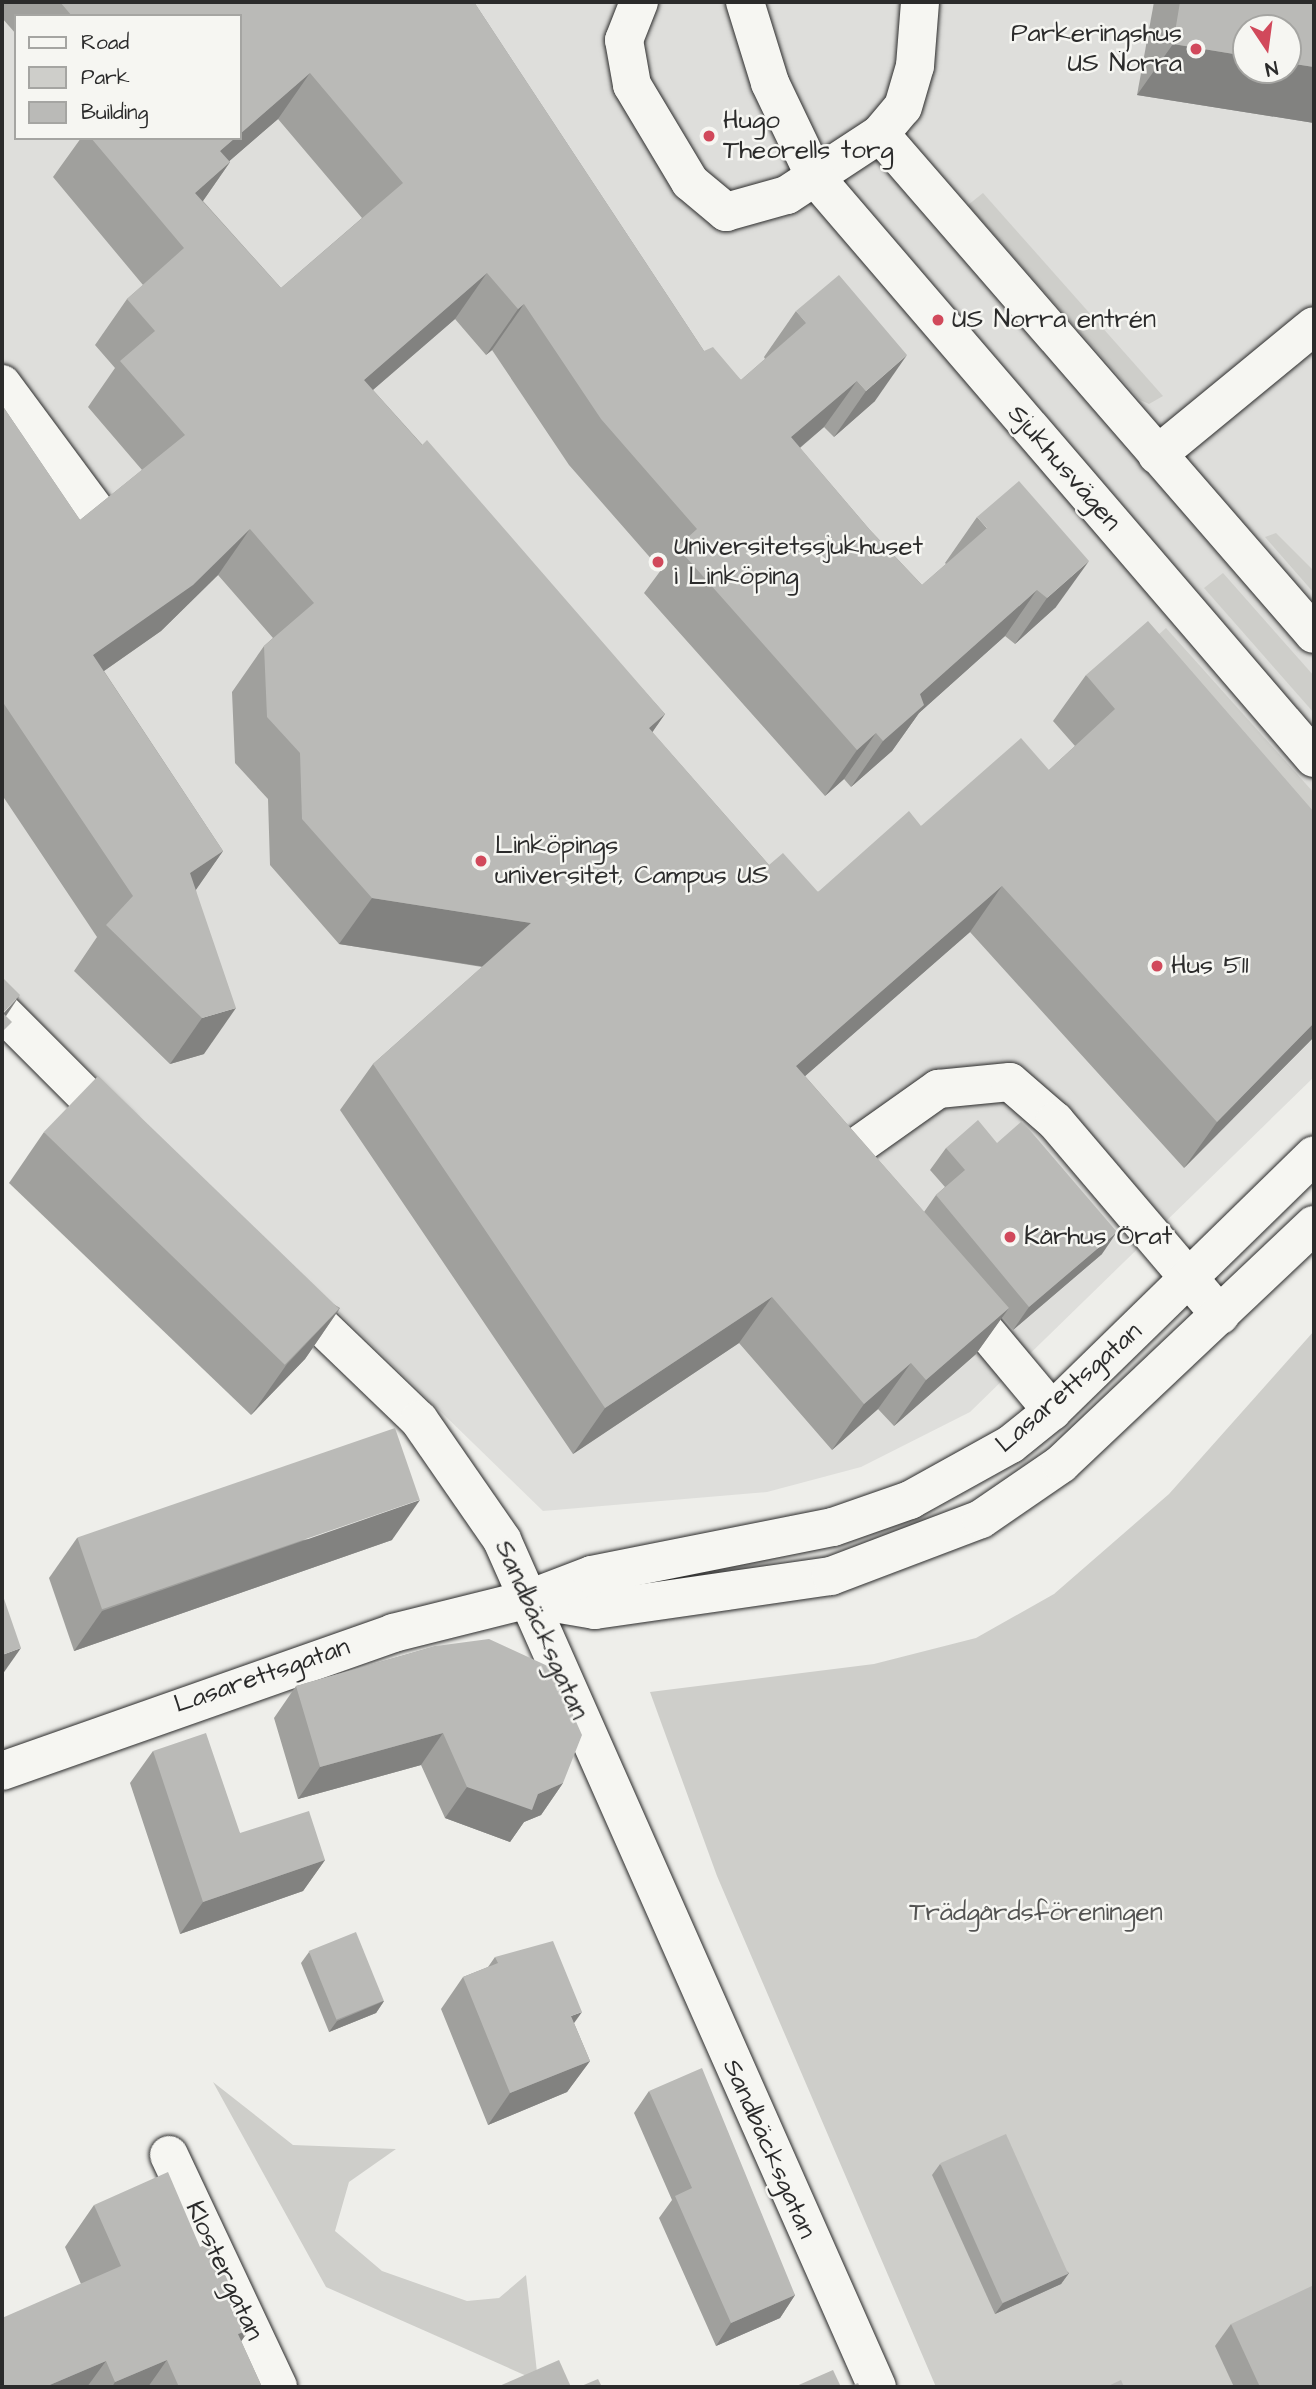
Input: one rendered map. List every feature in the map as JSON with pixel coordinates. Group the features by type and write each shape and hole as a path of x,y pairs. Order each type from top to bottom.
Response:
{"street":[{"path":"639,2 628,20 623,56 651,121 699,191 726,212 749,210 815,177 880,134 903,107 915,66 920,2"},
{"name":"Sjukhusvägen","path":"745,2 770,83 815,177 1314,758"},
{"path":"880,134 1314,634"},
{"path":"1157,455 1314,326"},
{"path":"2,384 93,507"},
{"path":"2,1012 143,1153"},
{"path":"886,1211 842,1157 886,1122 938,1089 1010,1082 1055,1121 1220,1315"},
{"name":"Lasarettsgatan","path":"2,1771 295,1664 529,1599 592,1575 833,1527 910,1500 1012,1444 1052,1411 1190,1280 1314,1155"},
{"name":"Lasarettsgatan","path":"529,1599 595,1610 831,1576 921,1547 981,1519 1061,1464 1314,1225"},
{"name":"Sandbäcksgatan","path":"256,1263 419,1420 485,1509 529,1599 683,1961 877,2387"},
{"path":"930,1265 1052,1411"},
{"name":"Klostergatan","path":"170,2155 278,2387"}],"shaded area":[{"name":"Universitetssjukhuset i Linköping","path":"2,2 1314,2 1314,1077 970,1412 861,1467 767,1492 543,1511 2,985"}],"green space":[{"path":"983,193 1163,396 1149,404 1140,400 968,205"},
{"path":"1276,533 1314,571 1314,593 1265,537"},
{"path":"1223,573 1314,676 1314,713 1204,588"},
{"path":"1166,628 1314,793 1314,835 1157,636"},
{"name":"Trädgårdsföreningen","path":"1314,1331 1314,2387 936,2387 717,1876 650,1692 874,1664 976,1638 1054,1594 1169,1494"},
{"path":"213,2082 293,2145 396,2149 349,2182 335,2231 382,2271 467,2301 499,2298 526,2275 538,2381 326,2287"}],"building":[{"path":"60,2 474,2 704,351 713,347 741,380 806,323 796,311 839,275 907,355 866,391 857,381 791,437 870,530 922,585 987,528 977,517 1019,481 1089,561 1047,598 1037,590 920,694 924,705 883,741 876,733 857,750 677,547 697,529 601,419 524,304 518,309 487,273 364,380 422,445 427,440 665,714 649,728 769,865 783,853 818,892 909,811 921,826 1021,738 1049,770 1115,709 1086,675 1148,621 1314,812 1314,1023 1217,1122 1002,886 796,1066 1009,1308 926,1380 911,1363 864,1404 772,1297 605,1408 373,1064 531,923 372,898 302,819 300,753 267,717 264,646 314,603 250,529 193,585 93,655 223,851 190,873 236,1008 202,1018 106,925 133,896 2,701 2,405 80,520 185,435 120,361 155,331 127,299 184,248 93,140 233,140 220,151 230,162 195,193 281,288 403,183 310,73 242,132 242,14 70,14"},
{"path":"1180,2 1314,2 1314,67 1302,65 1302,14 1232,14 1232,54 1173,44"},
{"path":"2,977 20,995 3,1013 12,1022 2,1032"},
{"path":"98,1076 339,1309 285,1365 44,1132"},
{"name":"Kårhus Örat","path":"978,1120 997,1143 1022,1121 1117,1232 1029,1307 936,1195 965,1170 946,1148"},
{"path":"395,1428 420,1500 102,1609 77,1537"},
{"path":"2,1593 21,1648 2,1655"},
{"path":"489,1639 552,1668 582,1735 563,1783 538,1794 532,1810 467,1787 443,1733 320,1767 296,1686 436,1646"},
{"path":"206,1733 240,1833 309,1811 325,1860 203,1902 153,1751"},
{"path":"356,1932 384,2001 336,2020 309,1951"},
{"path":"553,1941 582,2012 571,2016 590,2061 510,2093 463,1977 498,1963 495,1957"},
{"path":"702,2068 795,2295 731,2323 675,2196 692,2188 649,2091"},
{"path":"1006,2134 1068,2274 1002,2303 940,2163"},
{"path":"168,2172 200,2247 211,2242 249,2330 238,2334 262,2387 179,2387 167,2360 115,2382 106,2361 45,2387 2,2387 2,2318 121,2266 94,2205"},
{"path":"1314,2285 1314,2387 1260,2387 1231,2324"},
{"path":"559,2360 571,2387 497,2387"},
{"path":"833,2370 841,2387 794,2387"},
{"path":"598,2379 602,2387 579,2387"},
{"path":"1121,2380 1124,2387 1106,2387"}],"place":[{"name":"Parkeringshus US Norra","path":"1196,49"},
{"name":"Hugo Theorells torg","path":"709,136"},
{"name":"US Norra entrén","path":"938,320"},
{"name":"Universitetssjukhuset i Linköping","path":"658,562"},
{"name":"Linköpings universitet, Campus US","path":"481,861"},
{"name":"Hus 511","path":"1157,966"},
{"name":"Kårhus Örat","path":"1010,1237"}]}
